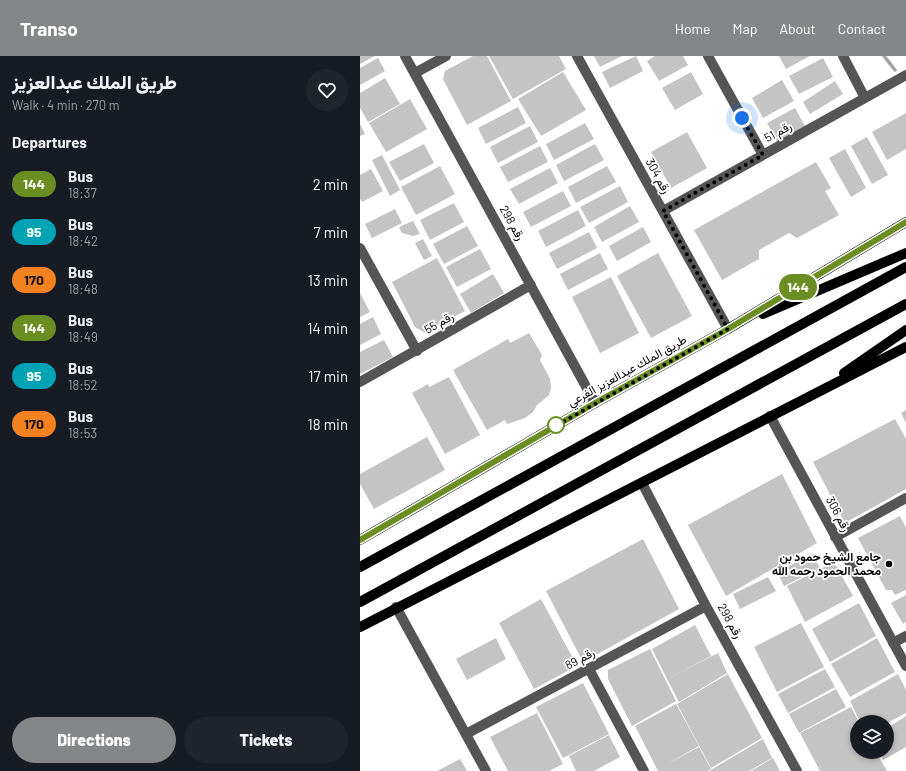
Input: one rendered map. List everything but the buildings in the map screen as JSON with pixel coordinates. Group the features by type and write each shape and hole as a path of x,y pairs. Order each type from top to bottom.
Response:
{"main road":[{"name":"طريق الملك عبدالعزيز الفرعي","path":"360,538 595,403 728,329 906,222"},
{"path":"728,329 906,253"},
{"path":"360,567 906,267"},
{"path":"360,602 906,304"},
{"path":"809,396 906,330"},
{"path":"360,625 642,483 906,347"},
{"path":"360,558 378,557"}],"street":[{"name":"رقم 298","path":"405,56 595,403"},
{"path":"415,74 446,56"},
{"name":"رقم 304","path":"578,56 728,329"},
{"path":"708,56 763,155"},
{"path":"843,56 865,98"},
{"name":"رقم 51","path":"663,211 906,75"},
{"path":"360,248 417,351"},
{"name":"رقم 55","path":"360,382 531,285"},
{"name":"رقم 306","path":"770,416 906,666"},
{"name":"رقم 298","path":"642,483 706,606 797,771"},
{"path":"835,537 906,498"},
{"name":"رقم 89","path":"466,734 706,606"},
{"path":"396,607 486,771"},
{"path":"893,643 906,636"},
{"path":"588,669 644,771"}],"waterway":[{"path":"884,56 895,70"}],"bus line":[{"name":"144","path":"360,540 595,403 728,329 906,222"}],"place":[{"name":"جامع الشيخ حمود بن محمد الحمود رحمه الله","path":"889,564"}],"route":[{"path":"556,425 554,427 728,329 663,211 763,155 742,118"}]}
